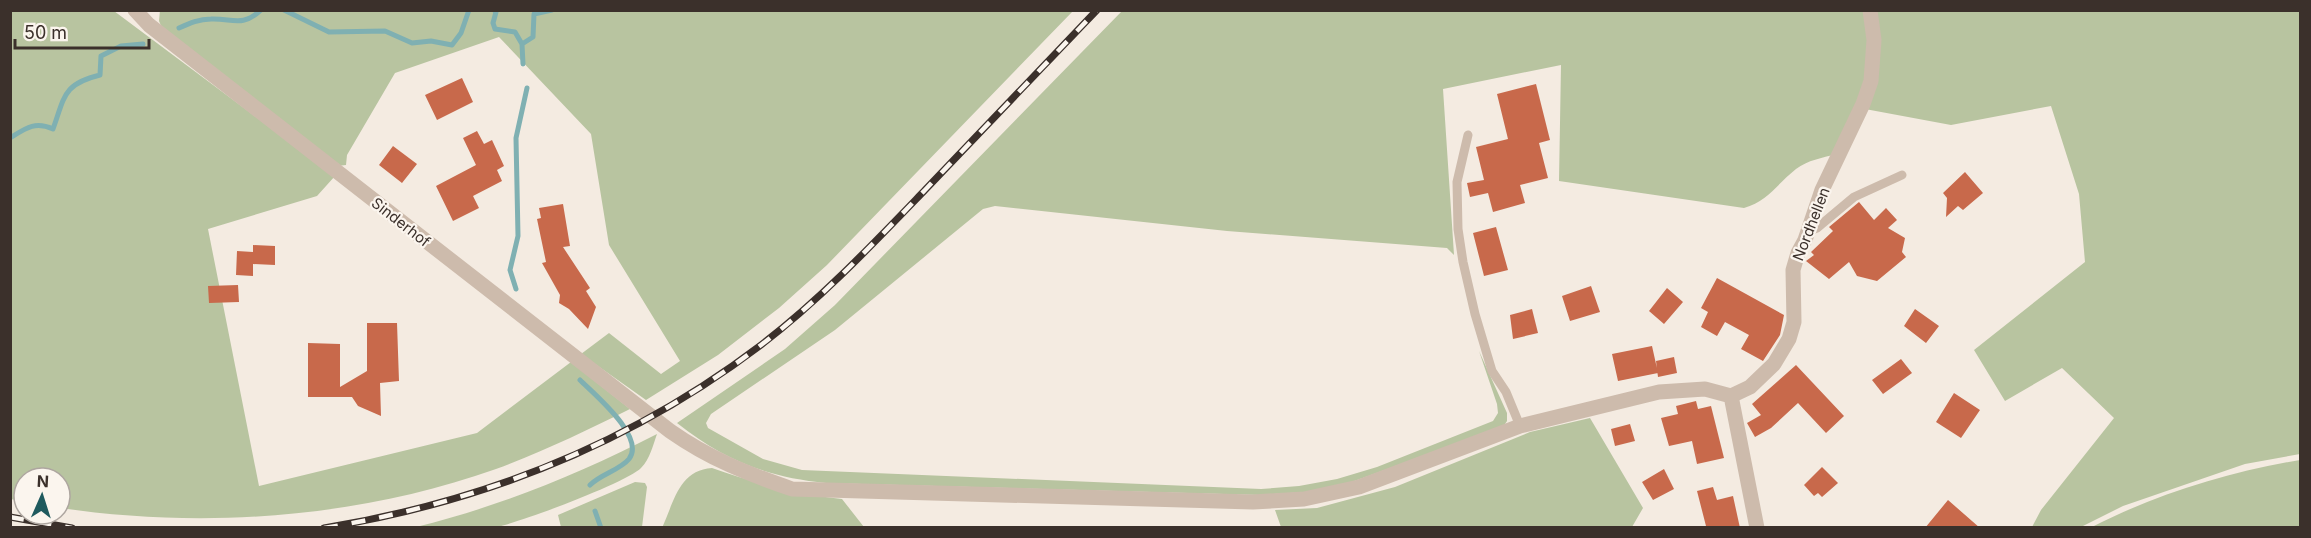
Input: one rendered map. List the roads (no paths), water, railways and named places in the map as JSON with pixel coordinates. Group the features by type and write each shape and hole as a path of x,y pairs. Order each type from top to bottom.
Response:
{"street":[{"name":"Sinderhof","path":"135,10 148,25 670,431 701,452 738,471 792,489 1253,502 1304,499 1359,487 1520,426"},
{"name":"Nordhellen","path":"1731,396 1750,387 1766,372 1789,339 1794,322 1793,270 1798,253 1809,231 1822,190 1863,104 1874,60 1870,10"},
{"path":"1520,426 1659,392 1705,389 1731,396 1757,528"}],"lane":[{"path":"1468,135 1457,182 1461,251 1475,314 1492,371 1506,392 1520,426"},
{"path":"1809,231 1817,228 1854,197 1902,175"}],"waterway":[{"path":"179,28 207,19 237,21 248,19 261,10"},
{"path":"284,10 329,32 385,31 412,43 431,41 452,45 461,33 469,10"},
{"path":"494,10 496,12 493,23 495,29 515,32 522,44 533,37 534,14 552,10"},
{"path":"10,138 36,126 53,129 63,100 72,87 100,75 101,56 121,46 143,44"},
{"path":"522,44 523,64"},
{"path":"516,289 510,270 518,236 516,138 527,88"},
{"path":"580,380 617,417 631,439 632,450 629,459 590,485"},
{"path":"595,511 601,528"}],"railway":[{"path":"324,528 383,517 441,502 498,485 554,464 661,411 712,380 761,345 805,309 846,270 1097,10"},
{"path":"10,517 72,528"}]}
